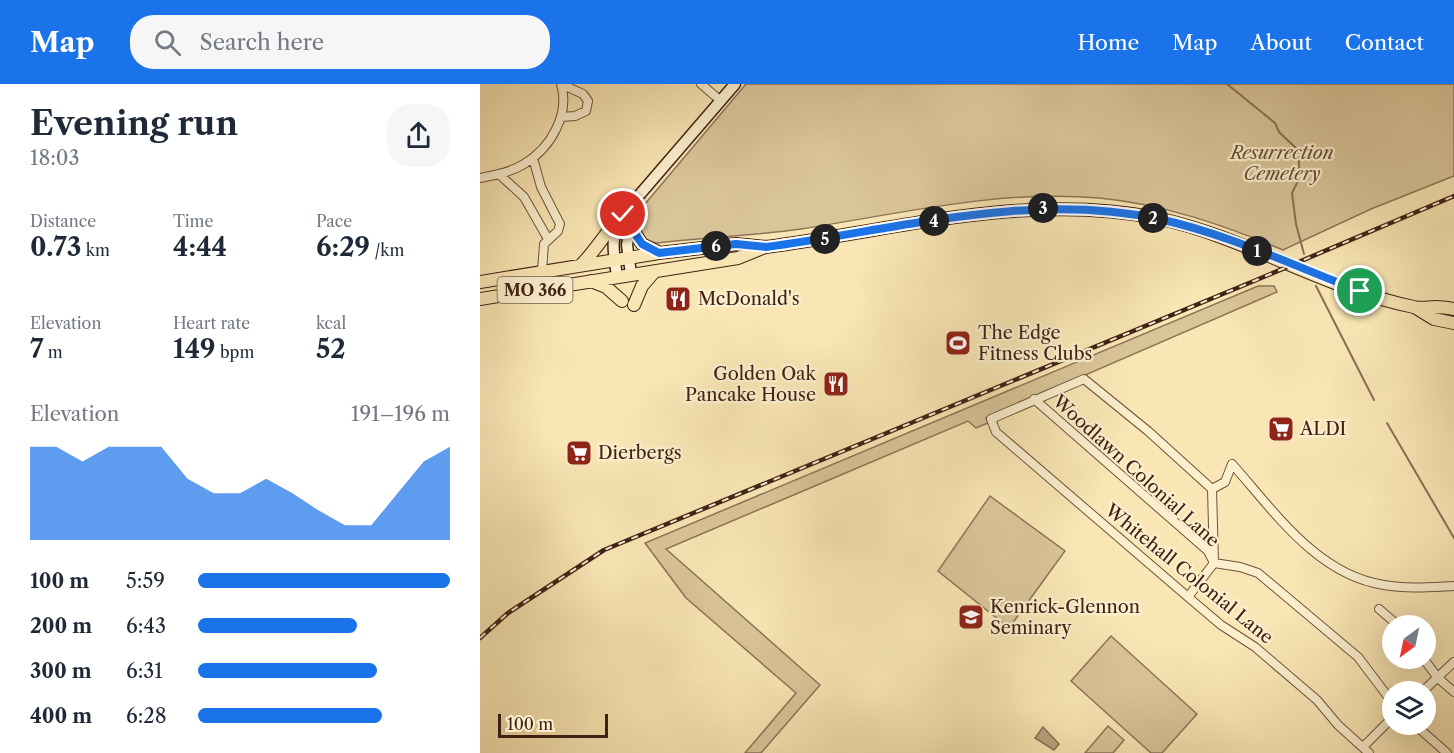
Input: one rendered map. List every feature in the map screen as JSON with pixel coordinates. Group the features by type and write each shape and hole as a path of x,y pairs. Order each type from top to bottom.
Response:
{"main road":[{"path":"581,265 596,250 607,230 735,84"},
{"path":"631,274 627,245 634,200"},
{"name":"MO 366","path":"480,299 738,258 766,247 1002,211 1059,208 1100,210 1159,219 1201,230 1360,291 1416,308 1434,320 1454,323"},
{"path":"617,276 613,235 623,214"},
{"path":"630,226 642,244 659,253"},
{"name":"MO 366","path":"480,282 659,253 736,244 766,247"},
{"path":"590,281 606,287 628,303 654,272"},
{"name":"MO 366","path":"1416,308 1454,309"}],"street":[{"path":"561,84 583,94 588,101 586,111 582,114 561,117"},
{"path":"480,178 500,175 533,158 549,139 561,117 564,98 561,84"},
{"path":"701,84 721,101"},
{"path":"533,158 541,187 560,224 558,231 543,244 542,271"},
{"path":"500,175 524,196 548,238"},
{"path":"1034,399 1084,379 1148,431 1212,489 1215,563 1188,597"},
{"name":"Woodlawn Colonial Lane","path":"991,419 1034,399 1208,551 1215,563 1258,573 1358,657 1382,689"},
{"name":"Whitehall Colonial Lane","path":"991,419 996,432 1221,625 1255,646 1317,700 1338,725 1366,750"},
{"path":"1212,489 1225,482 1232,464 1304,544 1324,561 1347,574 1383,585 1454,586"},
{"path":"1378,609 1385,615"},
{"path":"1435,681 1454,662"},
{"path":"1432,669 1454,692"},
{"path":"1366,750 1382,730"},
{"path":"1427,735 1447,753"}],"green space":[{"name":"Resurrection Cemetery","path":"746,84 1454,84 1454,176 1371,209 1283,250 1216,224 1170,210 1123,201 1062,196 950,204 783,231 656,243 648,241 636,229 639,211"},
{"path":"1258,286 1274,286 1277,292 986,418 988,423 976,428 968,421 666,549 820,685 761,753 745,753 796,693 686,598 645,543"},
{"path":"990,496 1065,551 1009,628 938,571"},
{"path":"1111,636 1197,714 1162,753 1151,753 1071,681"},
{"path":"1108,726 1124,740 1113,753 1085,753"}],"shaded area":[{"path":"1043,727 1059,744 1054,750 1035,738"}],"waterway":[{"path":"1227,84 1275,123 1279,132 1298,150 1300,177 1292,193 1296,224 1304,254"},
{"path":"1316,286 1374,400"},
{"path":"1387,423 1454,538"}],"railway":[{"path":"480,638 508,613 604,550 1454,196"}],"place":[{"name":"McDonald's","path":"678,299"},
{"name":"The Edge Fitness Clubs","path":"958,343"},
{"name":"Golden Oak Pancake House","path":"836,384"},
{"name":"ALDI","path":"1281,429"},
{"name":"Dierbergs","path":"579,453"},
{"name":"Kenrick-Glennon Seminary","path":"971,617"}],"route":[{"path":"623,214 634,200 630,226 634,235 642,244 659,253 736,244 766,247 1002,211 1059,208 1100,210 1159,219 1201,230 1360,291"}]}
